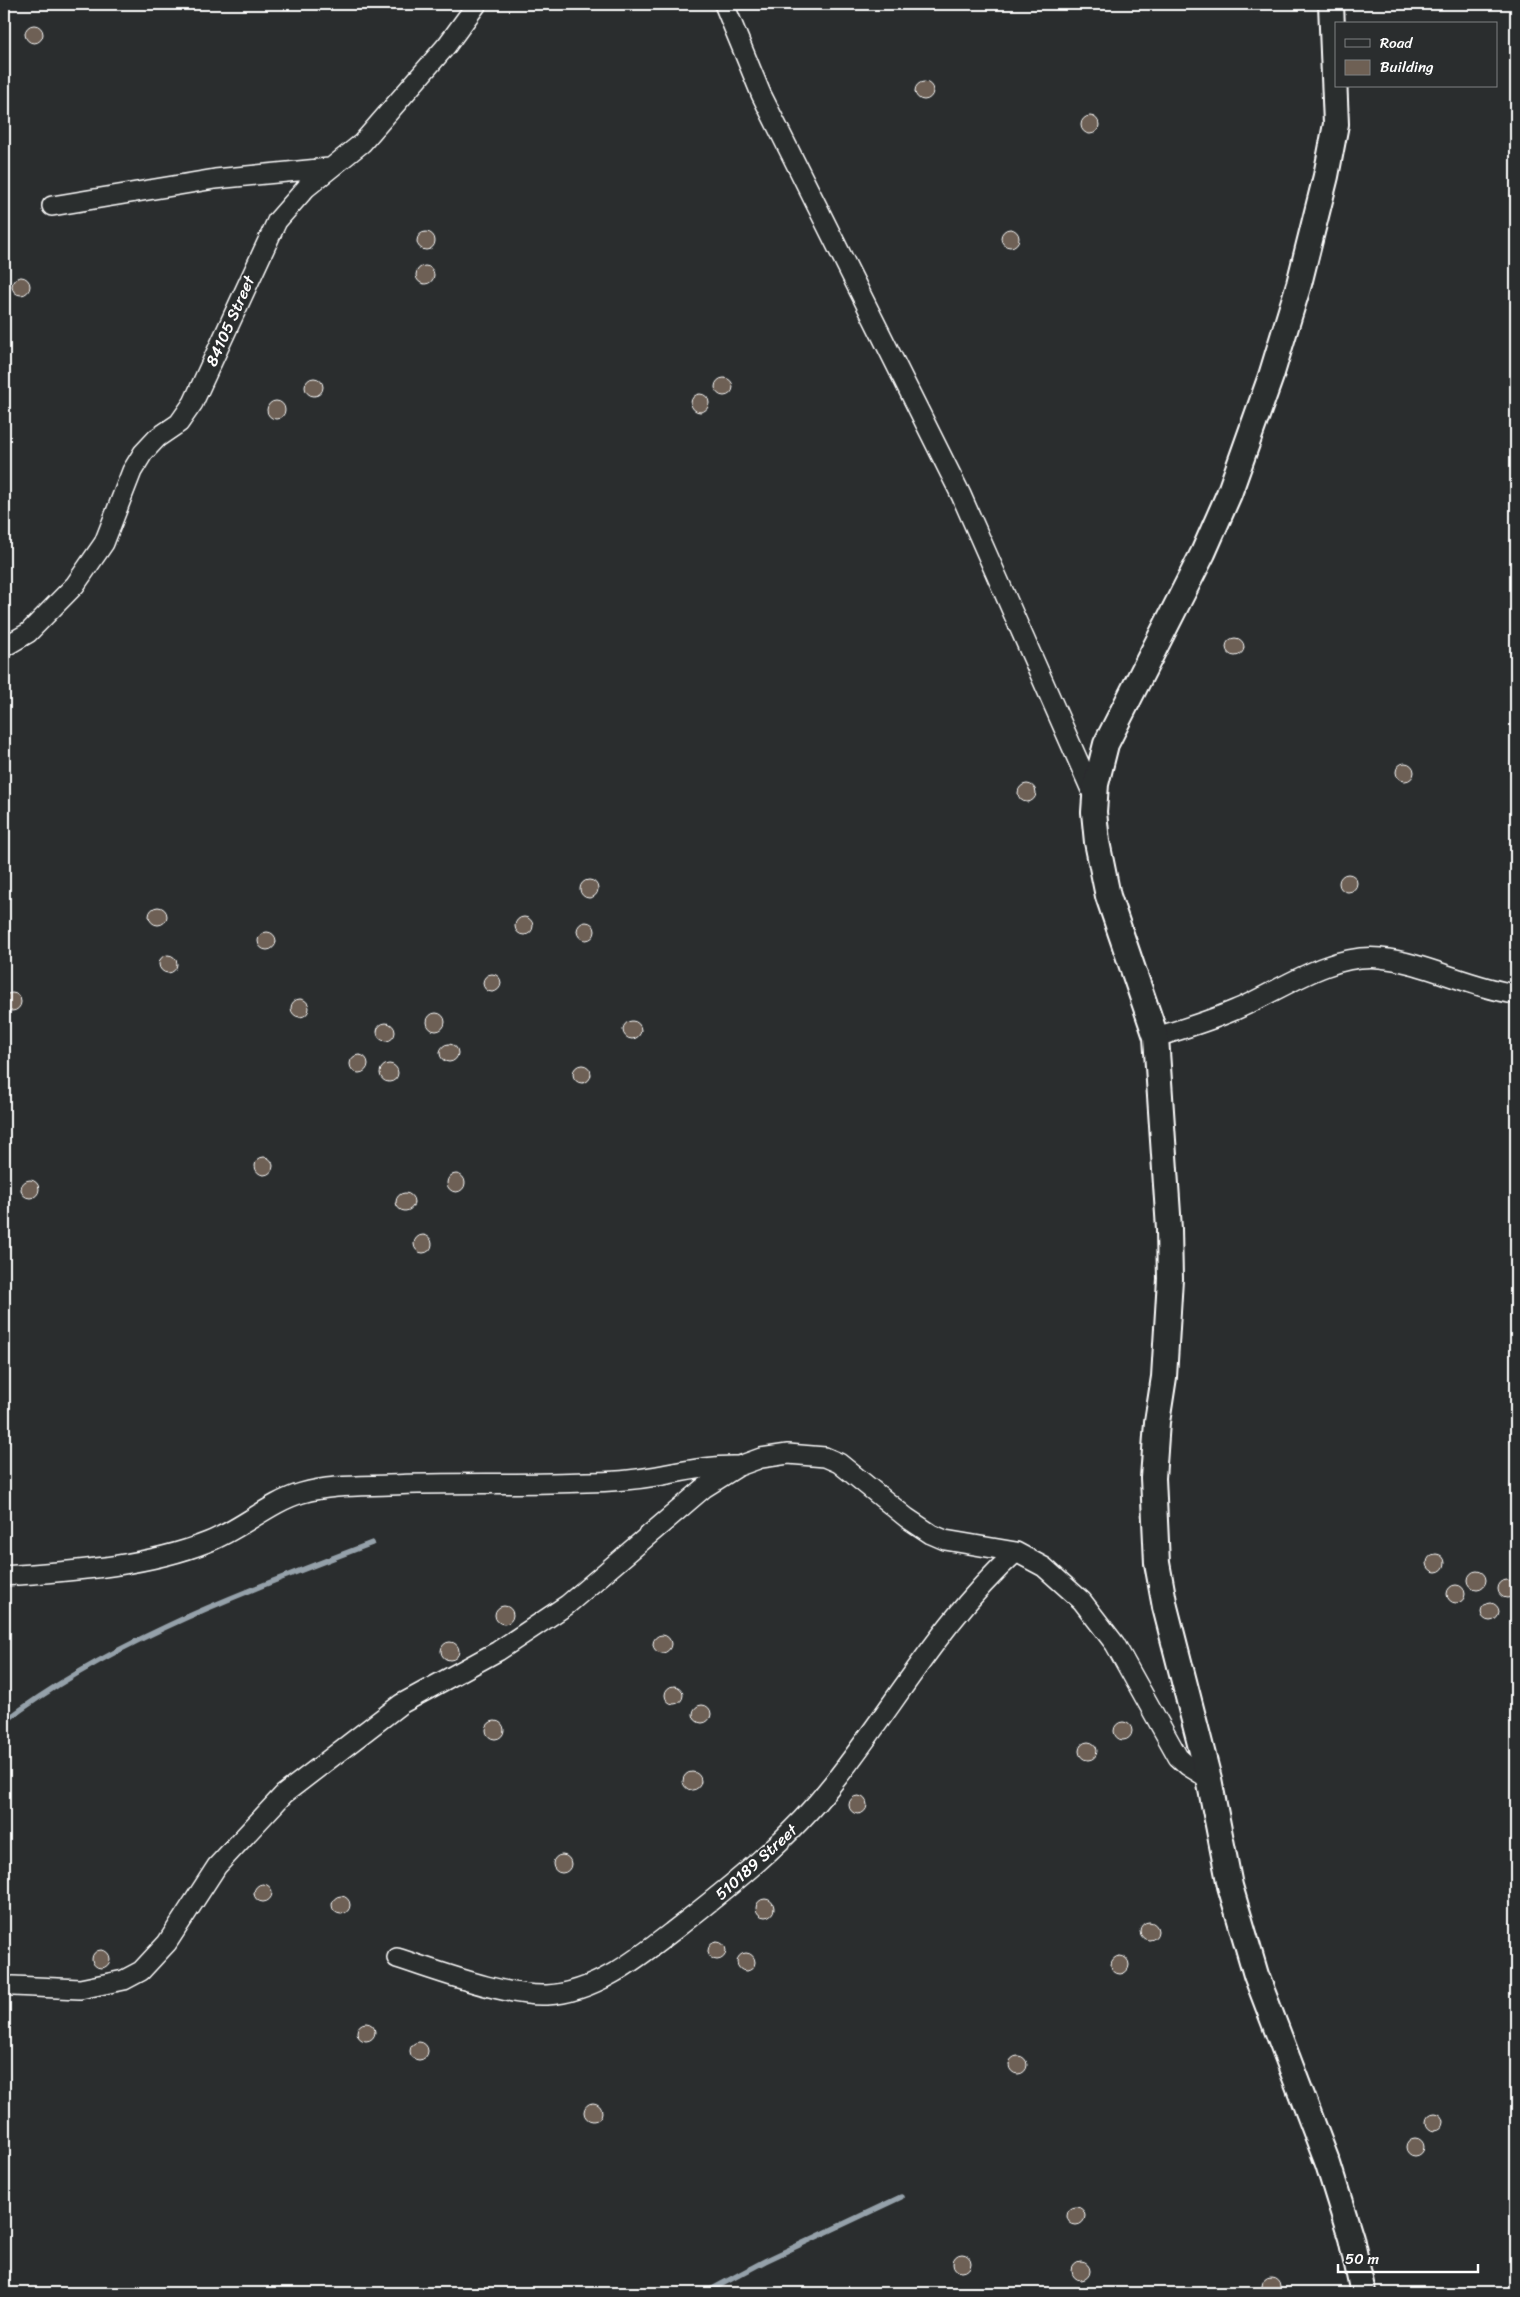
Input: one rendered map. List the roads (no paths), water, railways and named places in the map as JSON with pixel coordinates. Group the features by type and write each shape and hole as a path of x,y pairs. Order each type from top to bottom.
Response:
{"street":[{"name":"84105 Street","path":"4,647 28,633 76,585 104,544 132,471 143,453 157,438 179,423 193,403 270,234 292,201 329,168 362,143 446,45 477,4"},
{"path":"724,4 761,94 962,495 1095,799"},
{"path":"1331,4 1336,124 1326,176 1299,284 1271,376 1229,494 1160,639 1112,728 1099,768 1095,799 1097,842 1108,896 1156,1038 1169,1229 1170,1279 1166,1351 1153,1478 1156,1563 1165,1607 1209,1780 1230,1886 1256,1975 1328,2164 1351,2238 1364,2293"},
{"path":"52,206 215,179 329,168"},
{"path":"1156,1038 1236,1010 1327,966 1364,958 1381,958 1516,994"},
{"path":"13,1986 80,1989 124,1980 141,1971 167,1943 217,1866 284,1794 401,1704 498,1651 566,1605 704,1488 740,1466 761,1458 788,1454 825,1457 839,1463 906,1518 931,1534 945,1540 1016,1552 1044,1567 1082,1601 1115,1644 1178,1757 1209,1780"},
{"path":"4,1576 110,1564 184,1552 212,1541 287,1499 302,1493 319,1490 354,1486 456,1482 584,1482 625,1480 715,1465 740,1466"},
{"name":"510189 Street","path":"397,1958 516,1992 546,1995 565,1993 584,1987 640,1957 733,1884 802,1820 839,1776 974,1593 1016,1552"}],"waterway":[{"path":"4,1722 46,1692 135,1642 228,1599 372,1543"},
{"path":"705,2293 765,2261 901,2197"}]}
